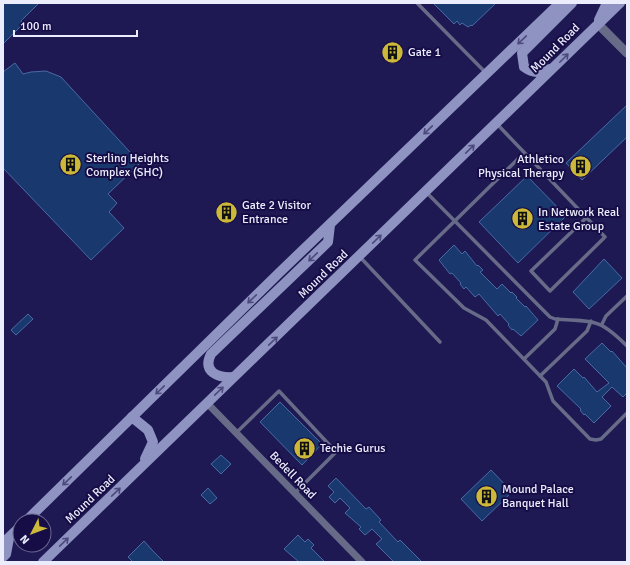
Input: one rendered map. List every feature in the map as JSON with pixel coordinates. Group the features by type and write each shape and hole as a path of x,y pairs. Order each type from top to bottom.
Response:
{"main road":[{"path":"34,513 560,3"},
{"path":"553,69 539,73 531,72 524,67 522,53 572,3"},
{"path":"598,24 606,3"},
{"name":"Mound Road","path":"43,562 620,3"},
{"path":"233,377 220,377 210,369 209,359 211,354 328,242 330,225"},
{"path":"132,417 148,430 153,442 142,466"},
{"path":"3,557 6,554 6,541"}],"street":[{"path":"598,24 627,54"},
{"name":"Bedell Road","path":"207,403 362,562"}],"lane":[{"path":"416,3 487,74"},
{"path":"496,124 605,237 550,291 532,271 586,218"},
{"path":"524,153 415,260 464,308 486,320 547,384 552,400 594,440 601,439 627,413"},
{"path":"426,192 550,316 558,319 591,321 602,324 627,346"},
{"path":"360,256 440,342"},
{"path":"602,324 606,316 627,296"},
{"path":"524,359 555,329 558,319"},
{"path":"540,376 587,331 591,321"},
{"path":"236,433 279,391 336,452 295,493"}],"building":[{"path":"3,3 39,3 21,21 23,24 3,44"},
{"path":"433,3 496,3 472,26 471,25 468,27 462,23 460,25 457,21 454,24"},
{"name":"Sterling Heights Complex (SHC)","path":"15,63 23,74 46,71 61,77 140,163 108,194 117,203 109,212 124,228 91,260 3,168 3,72"},
{"path":"627,105 627,137 582,180 566,163"},
{"name":"In Network Real Estate Group","path":"527,176 566,216 518,263 479,222"},
{"path":"454,245 462,254 465,251 477,266 478,265 483,270 480,272 497,289 502,284 517,297 516,298 525,307 526,306 538,320 521,336 513,329 512,330 500,314 498,316 479,294 475,297 466,287 464,289 460,284 461,283 452,273 450,274 439,260"},
{"path":"604,259 622,278 589,309 573,292"},
{"path":"28,314 33,319 16,335 11,330"},
{"path":"602,343 611,352 612,351 627,368 627,393 623,397 612,387 602,397 611,406 594,423 585,414 584,415 580,410 581,409 557,386 574,369 583,378 584,377 597,392 609,383 585,359"},
{"path":"280,402 322,444 302,465 260,422"},
{"path":"221,455 231,464 221,474 211,464"},
{"name":"Mound Palace Banquet Hall","path":"491,470 512,492 482,521 461,499"},
{"path":"336,478 366,509 369,507 381,520 379,522 398,542 400,540 422,562 394,562 376,544 382,539 372,529 365,535 359,529 361,527 345,513 350,508 340,498 335,503 329,497 334,492 328,486"},
{"path":"208,488 217,498 210,504 201,495"},
{"path":"298,535 305,542 308,539 314,545 311,548 325,562 299,562 284,549"},
{"path":"144,541 164,562 133,562 128,557"}],"place":[{"name":"Gate 1","path":"393,52"},
{"name":"Sterling Heights Complex (SHC)","path":"70,165"},
{"name":"Athletico Physical Therapy","path":"580,166"},
{"name":"Gate 2 Visitor Entrance","path":"226,212"},
{"name":"In Network Real Estate Group","path":"522,219"},
{"name":"Techie Gurus","path":"305,448"},
{"name":"Mound Palace Banquet Hall","path":"486,496"}]}
